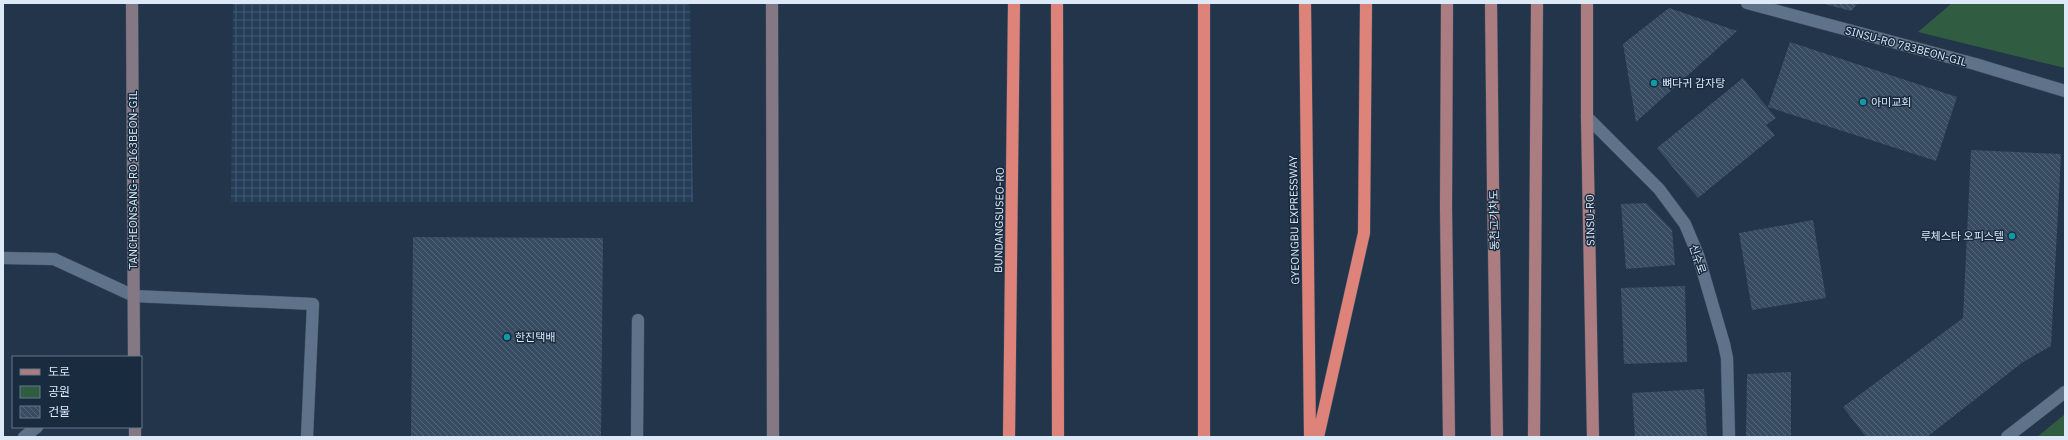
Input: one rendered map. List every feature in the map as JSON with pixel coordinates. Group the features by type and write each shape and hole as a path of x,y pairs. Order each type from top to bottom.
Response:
{"highway":[{"name":"BUNDANGSUSEO-RO","path":"1009,437 1014,3"},
{"path":"1057,3 1058,437"},
{"path":"1204,3 1204,437"},
{"name":"GYEONGBU EXPRESSWAY","path":"1305,3 1310,437"},
{"path":"1318,437 1364,233 1366,3"}],"main road":[{"path":"1447,3 1446,206 1449,437"},
{"name":"동천고가차도","path":"1491,3 1497,437"},
{"path":"1534,437 1534,190 1537,3"},
{"name":"SINSU-RO","path":"1586,3 1586,117 1593,437"}],"street":[{"name":"TANCHEONSANG-RO 163BEON-GIL","path":"132,3 134,356"},
{"path":"772,3 773,437"},
{"name":"SINSU-RO 783BEON-GIL","path":"1747,3 1975,64 2065,91"},
{"name":"신수로","path":"1586,117 1659,189 1685,224 1698,255 1727,358 1729,437"},
{"path":"3,258 54,259 134,296 313,304 307,437"},
{"path":"637,437 638,320"},
{"path":"2007,437 2065,392"},
{"path":"24,437 36,428"}],"shaded area":[{"path":"233,3 687,3 690,6 693,202 231,202"}],"green space":[{"path":"1952,3 2065,3 2065,68 1918,32"},
{"path":"2065,414 2065,437 2037,437"}],"building":[{"path":"1821,3 1858,3 1851,11"},
{"name":"뼈다귀 감자탕","path":"1669,8 1737,31 1636,122 1623,44"},
{"name":"아미교회","path":"1790,42 1957,97 1936,161 1768,107"},
{"path":"1743,78 1776,118 1766,125 1775,135 1698,198 1657,148"},
{"name":"루체스타 오피스텔","path":"1971,150 2061,154 2051,346 2023,362 1927,437 1866,437 1843,407 1963,318"},
{"path":"1646,203 1672,230 1675,265 1626,269 1621,204"},
{"path":"1813,220 1826,298 1752,310 1739,233"},
{"name":"한진택배","path":"413,237 603,238 601,437 411,437"},
{"path":"1685,286 1687,362 1624,364 1621,288"},
{"path":"1791,372 1791,437 1746,437 1747,374"},
{"path":"1704,389 1707,437 1635,437 1632,393"}],"place":[{"name":"뼈다귀 감자탕","path":"1654,83"},
{"name":"아미교회","path":"1863,102"},
{"name":"루체스타 오피스텔","path":"2012,236"},
{"name":"한진택배","path":"507,337"}]}
